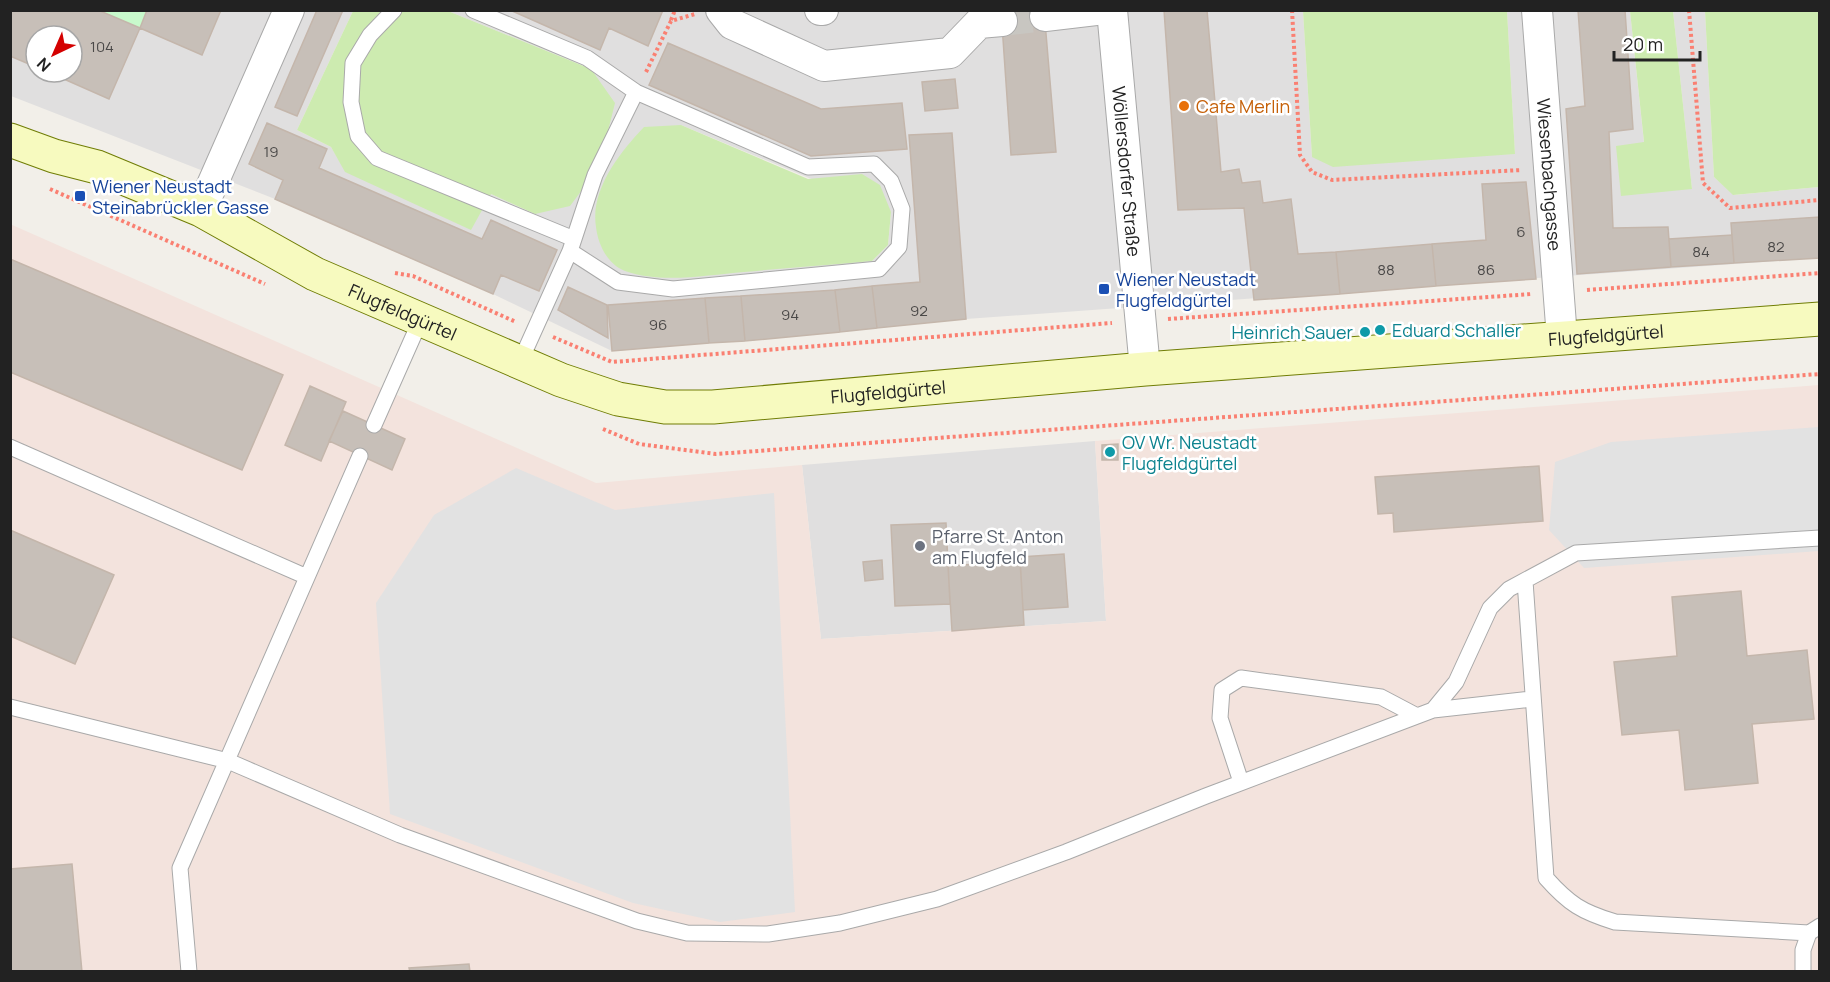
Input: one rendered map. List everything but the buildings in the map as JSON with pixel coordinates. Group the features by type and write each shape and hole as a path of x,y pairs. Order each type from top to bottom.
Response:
{"street":[{"path":"201,210 289,10"},
{"path":"721,10 732,24 824,66 950,53 981,18"},
{"path":"1045,16 1096,10"},
{"name":"Wöllersdorfer Straße","path":"1112,10 1145,369"},
{"name":"Wiesenbachgasse","path":"1537,10 1562,338"},
{"name":"Flugfeldgürtel","path":"10,140 54,156 97,167 201,210 315,274 561,380 618,399 665,407 713,407 1145,369 1820,319"}],"lane":[{"path":"394,10 370,35 353,63 351,102 358,136 377,158 572,245 618,282 673,289 879,269 899,247 902,209 891,181 874,164 808,168 636,92 588,58 473,10"},
{"path":"520,362 572,245 595,176 636,92"},
{"path":"374,425 421,319"},
{"path":"10,447 307,577"},
{"path":"189,972 180,868 360,456"},
{"path":"1433,710 1456,682 1490,608 1509,589 1576,553 1820,538"},
{"path":"1525,580 1546,878 1564,899 1587,914 1616,922 1814,929 1803,950 1803,972"},
{"path":"1241,782 1220,718 1222,690 1241,678 1381,697 1418,716"},
{"path":"10,707 228,762 400,835 637,921 687,933 768,934 840,923 937,899 1066,852 1241,782 1433,710 1532,699"}],"path":[{"path":"636,92 675,10"},
{"path":"671,21 705,10"},
{"path":"1292,10 1300,155 1312,172 1332,180 1549,168"},
{"path":"1689,10 1703,183 1730,208 1820,200"},
{"path":"1173,319 1820,273"}],"shaded area":[{"path":"10,11 353,11 297,130 331,147 346,172 491,194 535,214 591,69 448,11 1303,11 1312,157 1515,154 1507,11 1630,11 1644,143 1692,189 1673,11 1705,11 1714,177 1734,195 1819,187 1819,258 966,319 612,351 493,294 275,199 11,96","holes":["681,125 891,212 888,245 872,261"]},
{"path":"10,224 596,483 802,465 821,639 1106,621 1095,441 1819,385 1819,971 11,971"},
{"path":"1819,427 1819,551 1584,568 1549,530 1555,462 1611,442"},
{"path":"1095,441 1106,621 821,639 802,465"},
{"path":"516,468 615,510 774,493 795,912 720,922 633,903 390,814 376,603 434,515"}],"green space":[{"path":"98,11 147,11 140,28"},
{"path":"353,11 448,11 591,69 615,103 608,131 585,186 570,206 535,214 491,194 471,230 345,172 331,147 297,130"},
{"path":"1303,11 1507,11 1515,154 1333,167 1312,157"},
{"path":"1630,11 1673,11 1692,189 1621,196 1616,146 1644,142"},
{"path":"1705,11 1819,11 1819,187 1733,195 1714,177"},
{"path":"681,125 808,179 862,174 880,185 891,212 888,245 872,261 760,271 669,278 639,275 619,268 613,264 601,247 597,233 595,213 602,186 617,160 644,127"}],"tunnel":[{"path":"1002,21 1045,16"}],"place":[{"name":"Cafe Merlin","path":"1184,106"},
{"name":"Wiener Neustadt Steinabrückler Gasse","path":"80,196"},
{"name":"Wiener Neustadt Flugfeldgürtel","path":"1104,289"},
{"name":"Eduard Schaller","path":"1380,330"},
{"name":"Heinrich Sauer","path":"1365,332"},
{"name":"OV Wr. Neustadt Flugfeldgürtel","path":"1110,452"},
{"name":"Pfarre St. Anton am Flugfeld","path":"920,546"}]}
